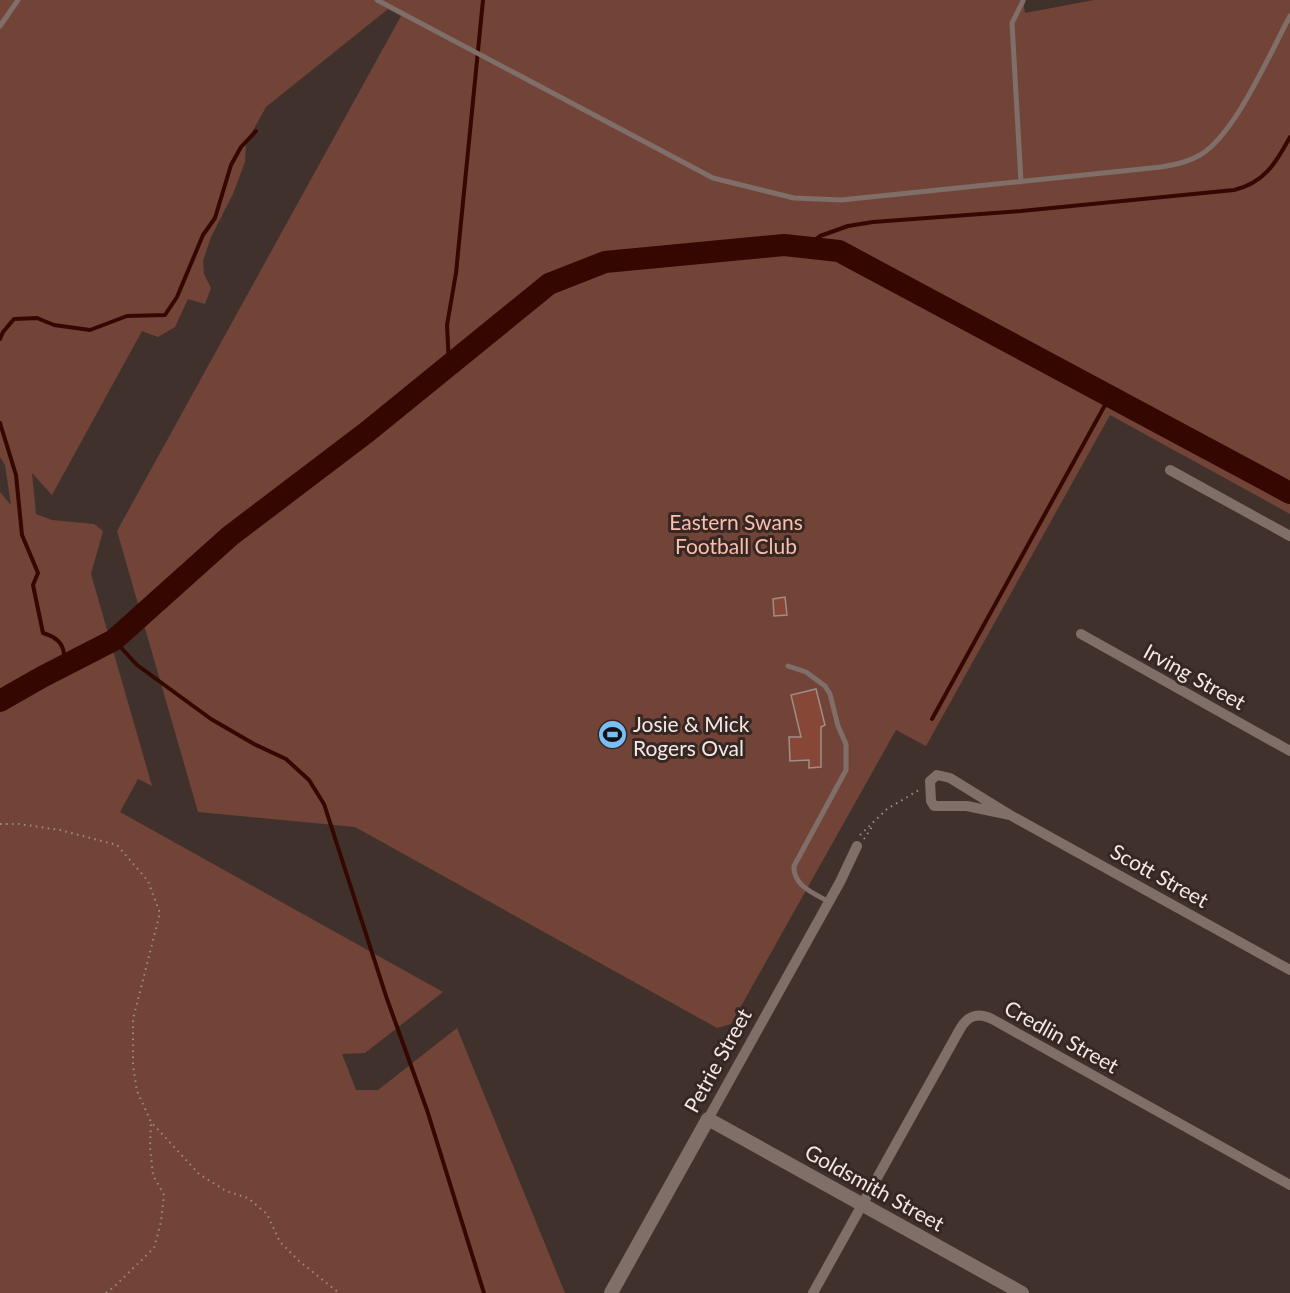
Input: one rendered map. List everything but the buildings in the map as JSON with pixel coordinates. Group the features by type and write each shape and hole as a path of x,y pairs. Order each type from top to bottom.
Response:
{"street":[{"path":"1170,470 1290,536"},
{"name":"Irving Street","path":"1081,634 1290,751"},
{"path":"937,775 948,777 1010,815 968,806 934,806 931,801 931,780 937,775"},
{"name":"Scott Street","path":"1010,815 1290,970"},
{"name":"Petrie Street","path":"611,1293 829,902 857,846"},
{"name":"Credlin Street","path":"862,1204 960,1029 966,1020 975,1015 992,1019 1290,1185"},
{"name":"Goldsmith Street","path":"708,1119 1022,1293"},
{"path":"813,1293 862,1204"}],"lane":[{"path":"0,26 18,0"},
{"path":"377,0 713,178 794,198 841,200 1184,163 1202,154 1217,142 1236,117 1290,16"},
{"path":"1021,182 1012,23 1023,1"},
{"path":"788,666 805,671 825,687 830,694 838,726 846,744 846,770 799,853 794,868 795,878 799,883 829,902"}],"path":[{"path":"857,846 861,832 892,805 911,795"},
{"path":"857,846 868,836 876,818"},
{"path":"0,824 19,824 60,830 117,845 148,881 159,913 133,1019 133,1066 137,1091 151,1122 199,1174 226,1191 248,1198 267,1214 279,1242 339,1293"},
{"path":"106,1293 154,1248 161,1222 164,1195 153,1176 150,1147 151,1122"}],"green space":[{"name":"Eastern Swans Football Club","path":"0,0 1023,0 1025,13 1094,0 1290,0 1290,514 1110,415 926,746 896,730 731,1024 717,1028 355,827 198,812 117,531 401,16 388,9 266,107 246,143 245,162 233,194 211,237 203,261 204,274 211,288 205,304 188,299 175,327 158,337 142,331 52,495 32,473 36,514 52,520 94,524 103,531 91,574 152,786 138,779 120,812 443,992 365,1053 342,1054 356,1090 378,1090 457,1028 565,1293 0,1293 0,492 11,505 5,465 0,457"}],"waterway":[{"path":"449,366 447,325 456,273 483,0"},
{"path":"0,339 14,319 37,318 54,325 90,330 127,316 165,315 177,297 203,235 215,218 231,165 241,147 256,131"},
{"path":"805,247 820,236 848,226 873,222 1021,211 1234,190 1253,182 1268,171 1290,137"},
{"path":"0,701 114,640 230,536 367,432 549,284 605,262 784,245 839,251 1290,493"},
{"path":"932,719 1110,396"},
{"path":"0,423 16,475 22,535 38,573 33,585 43,633 61,644 65,665"},
{"path":"114,640 137,665 211,719 254,744 286,759 309,780 324,804 387,999 427,1110 484,1293"}],"place":[{"name":"Josie & Mick Rogers Oval","path":"612,735"}]}
